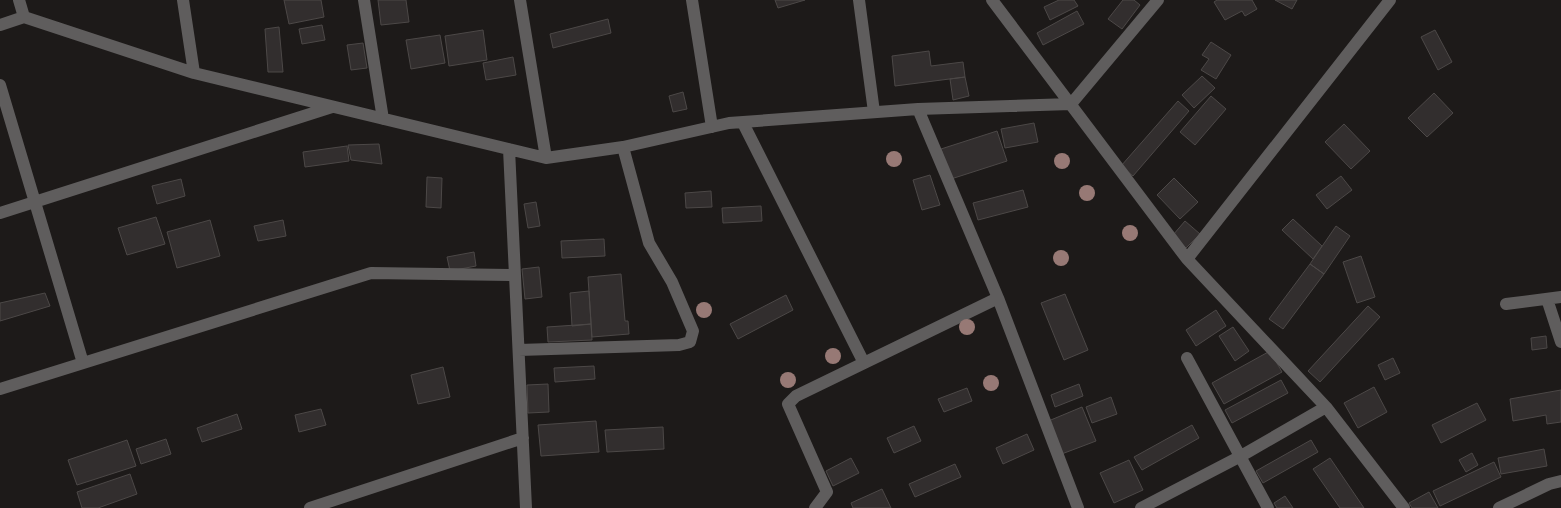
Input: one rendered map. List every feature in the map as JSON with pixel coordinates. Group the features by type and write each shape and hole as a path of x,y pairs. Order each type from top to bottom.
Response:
{"street":[{"path":"19,0 24,17"},
{"path":"183,0 194,73"},
{"path":"364,0 382,119"},
{"path":"520,0 546,158"},
{"path":"692,0 712,127"},
{"path":"859,0 874,112"},
{"path":"992,0 1187,259 1326,407 1403,507"},
{"path":"0,25 24,17 194,73 546,158 623,147 712,127 743,123 918,109 1071,104 1158,0"},
{"path":"1187,259 1390,0"},
{"path":"0,85 83,363"},
{"path":"0,213 332,107"},
{"path":"918,109 998,298 1078,508"},
{"path":"743,123 864,363"},
{"path":"519,350 679,345 690,342 693,331 672,282 649,243 623,147"},
{"path":"509,149 526,508"},
{"path":"0,389 371,273 515,275"},
{"path":"1506,304 1561,297"},
{"path":"815,508 827,492 788,404 796,396 998,298"},
{"path":"1547,299 1561,342"},
{"path":"1187,358 1268,508"},
{"path":"1141,508 1241,456 1326,407"},
{"path":"310,508 523,438"},
{"path":"1499,508 1550,484 1561,481"}],"building":[{"path":"284,0 321,0 324,17 289,24"},
{"path":"378,0 406,0 409,22 381,25"},
{"path":"775,0 805,0 778,8"},
{"path":"1059,0 1074,0 1078,6 1050,20 1044,7"},
{"path":"1123,0 1134,0 1140,5 1122,29 1108,19"},
{"path":"1217,0 1252,0 1257,9 1245,16 1242,11 1225,20 1214,2"},
{"path":"1275,0 1297,0 1292,9"},
{"path":"1077,11 1084,24 1043,45 1037,33"},
{"path":"608,19 611,33 553,48 550,34"},
{"path":"322,25 325,40 302,44 299,29"},
{"path":"279,27 283,72 268,72 265,29"},
{"path":"483,30 487,60 449,66 445,36"},
{"path":"1435,30 1452,62 1438,70 1421,37"},
{"path":"440,35 445,63 411,69 406,40"},
{"path":"1211,42 1231,55 1216,79 1201,70 1209,59 1202,55"},
{"path":"363,43 367,68 351,70 347,45"},
{"path":"929,51 931,66 963,62 965,77 895,86 892,56"},
{"path":"513,57 516,75 486,80 483,63"},
{"path":"1202,76 1215,88 1194,108 1182,95"},
{"path":"965,77 969,96 953,100 950,79"},
{"path":"683,92 687,109 673,112 669,96"},
{"path":"1434,93 1453,113 1427,137 1408,118"},
{"path":"1211,96 1226,109 1195,145 1180,132"},
{"path":"1178,101 1189,111 1133,176 1121,166"},
{"path":"1034,123 1038,142 1005,148 1001,129"},
{"path":"1344,124 1370,151 1351,169 1325,142"},
{"path":"997,131 1007,161 951,179 941,149"},
{"path":"379,144 382,164 351,160 348,145"},
{"path":"347,146 349,161 305,167 303,152"},
{"path":"930,175 940,205 922,210 913,180"},
{"path":"1341,176 1352,190 1327,209 1316,195"},
{"path":"427,177 442,178 441,208 426,207"},
{"path":"1174,178 1198,202 1180,219 1157,195"},
{"path":"181,179 185,196 157,204 152,186"},
{"path":"1023,190 1028,207 978,220 973,203"},
{"path":"711,191 712,207 686,208 685,193"},
{"path":"536,202 540,226 528,228 524,204"},
{"path":"761,206 762,221 723,223 722,208"},
{"path":"156,217 165,244 127,255 118,228"},
{"path":"1293,219 1322,246 1313,259 1282,230"},
{"path":"210,220 220,256 177,268 167,232"},
{"path":"283,220 286,236 258,241 254,226"},
{"path":"1185,221 1200,234 1186,248 1173,235"},
{"path":"1336,226 1350,236 1324,274 1310,264"},
{"path":"604,239 605,256 562,258 561,241"},
{"path":"474,252 476,266 450,271 447,257"},
{"path":"1361,256 1375,297 1357,303 1343,262"},
{"path":"1310,264 1324,274 1283,329 1269,319"},
{"path":"539,267 542,297 525,299 522,269"},
{"path":"621,274 625,321 628,321 629,334 592,337 588,277"},
{"path":"589,291 591,324 572,326 570,293"},
{"path":"45,293 50,306 0,321 0,303"},
{"path":"1065,294 1088,350 1064,360 1041,303"},
{"path":"786,295 793,310 738,339 730,324"},
{"path":"1368,306 1380,317 1320,382 1308,371"},
{"path":"1216,310 1226,326 1196,346 1186,330"},
{"path":"591,324 592,340 548,342 547,327"},
{"path":"1233,327 1249,351 1235,361 1219,336"},
{"path":"1546,336 1547,348 1532,350 1531,338"},
{"path":"1270,351 1282,372 1224,404 1212,383"},
{"path":"1393,358 1400,373 1385,380 1378,365"},
{"path":"594,366 595,379 555,382 554,368"},
{"path":"443,367 450,397 418,404 411,375"},
{"path":"1281,380 1288,393 1232,423 1225,410"},
{"path":"548,384 549,412 528,413 527,385"},
{"path":"1079,384 1083,396 1055,407 1051,395"},
{"path":"1374,387 1387,412 1358,428 1344,403"},
{"path":"967,388 972,401 944,412 938,399"},
{"path":"1561,390 1561,422 1547,424 1546,415 1513,421 1510,399"},
{"path":"1111,397 1117,414 1092,423 1086,407"},
{"path":"1477,403 1486,420 1441,443 1432,425"},
{"path":"1082,407 1096,441 1059,455 1046,422"},
{"path":"321,409 326,425 299,432 295,415"},
{"path":"237,414 242,429 202,442 197,428"},
{"path":"596,421 599,452 541,456 538,425"},
{"path":"1192,425 1199,438 1142,470 1134,457"},
{"path":"914,426 921,441 894,453 887,438"},
{"path":"663,427 664,449 607,452 605,430"},
{"path":"1027,434 1034,450 1003,464 996,448"},
{"path":"166,439 171,454 141,464 136,449"},
{"path":"127,440 136,466 77,485 68,460"},
{"path":"1311,440 1318,452 1263,483 1256,471"},
{"path":"1544,449 1547,466 1501,474 1498,458"},
{"path":"1472,453 1478,465 1466,472 1459,460"},
{"path":"851,458 859,473 833,486 826,471"},
{"path":"1330,458 1364,508 1340,508 1313,469"},
{"path":"1129,460 1143,490 1114,503 1100,473"},
{"path":"1494,462 1501,477 1440,506 1433,491"},
{"path":"955,464 961,477 915,497 909,484"},
{"path":"130,474 137,494 98,508 82,508 77,492"},
{"path":"882,489 891,508 853,508 851,503"},
{"path":"1429,492 1438,508 1412,508 1409,503"},
{"path":"1285,496 1293,508 1277,508 1274,503"}]}
